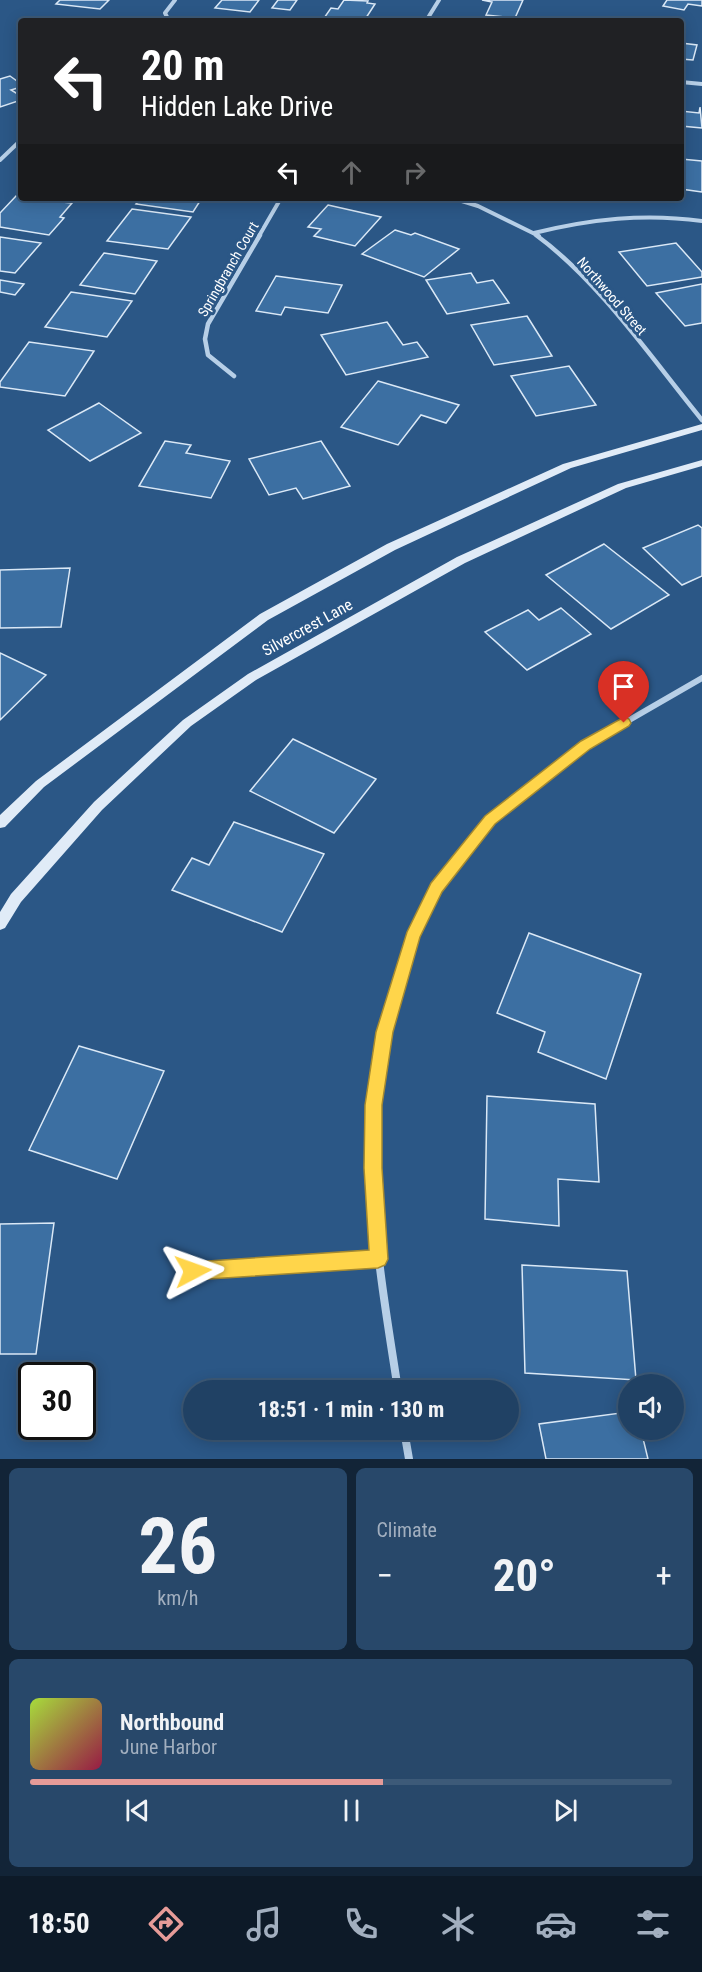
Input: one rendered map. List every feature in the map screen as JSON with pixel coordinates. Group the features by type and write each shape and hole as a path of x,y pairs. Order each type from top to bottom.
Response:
{"street":[{"path":"168,18 165,13 175,0"},
{"path":"428,18 439,0"},
{"path":"684,82 702,84"},
{"path":"0,160 18,143"},
{"name":"Springbranch Court","path":"234,376 208,356 205,339 208,324 279,201"},
{"name":"Northwood Street","path":"462,201 478,206 534,233 561,253 589,282 702,420"},
{"path":"534,233 571,224 628,216 656,216 702,221"},
{"name":"Silvercrest Lane","path":"0,823 40,784 264,617 391,547 567,466 702,427"},
{"name":"Silvercrest Lane","path":"0,924 16,898 98,806 187,723 252,677 461,561 622,486 702,463"},
{"path":"396,1380 378,1259 373,1168 374,1105 383,1042 413,937 436,888 490,820 586,745 702,678"},
{"path":"193,1271 378,1259"},
{"path":"406,1440 409,1459"}],"building":[{"path":"60,0 109,0 100,9 56,4"},
{"path":"222,0 259,0 250,12 215,8"},
{"path":"278,0 297,0 290,10 272,8"},
{"path":"344,0 368,1 367,3 375,4 366,18 324,18 331,8 338,9"},
{"path":"482,0 523,0 515,18 486,15 492,2"},
{"path":"667,0 702,0 702,6 688,4 684,10 663,6"},
{"path":"684,43 697,45 693,60 684,59"},
{"path":"10,76 18,82 18,88 11,90 18,94 18,101 0,107 0,79"},
{"path":"700,107 702,128 684,126 684,111 699,113"},
{"path":"684,159 702,161 702,192 684,189"},
{"path":"17,195 18,201 72,203 60,217 64,218 49,235 0,227 0,213"},
{"path":"138,201 200,201 193,212 136,204"},
{"path":"328,205 381,217 355,246 314,236 321,229 308,227"},
{"path":"132,209 191,217 168,249 107,241"},
{"path":"395,230 411,235 415,233 459,249 424,277 362,254"},
{"path":"0,237 41,243 15,273 0,271"},
{"path":"676,243 702,272 702,277 647,286 619,252"},
{"path":"104,253 157,261 135,294 80,285"},
{"path":"471,273 477,283 493,280 509,303 447,314 426,280"},
{"path":"276,276 342,285 328,313 285,307 281,315 256,311"},
{"path":"0,280 24,284 15,295 0,292"},
{"path":"702,284 702,323 685,326 656,293"},
{"path":"71,292 132,301 107,337 45,327"},
{"path":"527,316 552,356 494,365 471,325"},
{"path":"387,322 403,345 417,342 428,357 346,375 321,335"},
{"path":"29,342 94,351 65,396 0,387 0,382"},
{"path":"569,366 596,405 536,416 511,376"},
{"path":"378,381 459,405 446,423 421,415 398,445 341,427"},
{"path":"99,403 141,433 90,461 48,430"},
{"path":"165,441 191,445 186,453 230,461 211,498 139,486"},
{"path":"321,441 350,486 303,499 296,488 269,495 249,459"},
{"path":"698,525 702,528 702,576 682,585 643,548"},
{"path":"604,544 669,595 611,629 546,575"},
{"path":"70,568 61,627 0,628 0,570"},
{"path":"561,608 591,634 527,670 485,632 528,610 539,620"},
{"path":"0,653 46,675 0,720"},
{"path":"293,739 376,779 334,833 250,791"},
{"path":"234,822 324,854 282,932 172,890 192,858 209,865"},
{"path":"529,933 641,974 606,1079 538,1052 545,1032 497,1013"},
{"path":"79,1046 164,1071 117,1179 29,1150"},
{"path":"487,1096 595,1104 599,1182 558,1179 559,1226 485,1219"},
{"path":"54,1223 36,1354 0,1354 0,1224"},
{"path":"522,1265 627,1271 636,1374 618,1374 618,1379 525,1373"},
{"path":"618,1413 618,1440 643,1440 648,1459 546,1459 539,1424"}],"route":[{"path":"193,1271 378,1259 373,1168 374,1105 384,1032 413,937 436,888 490,820 586,745 624,723"}]}
